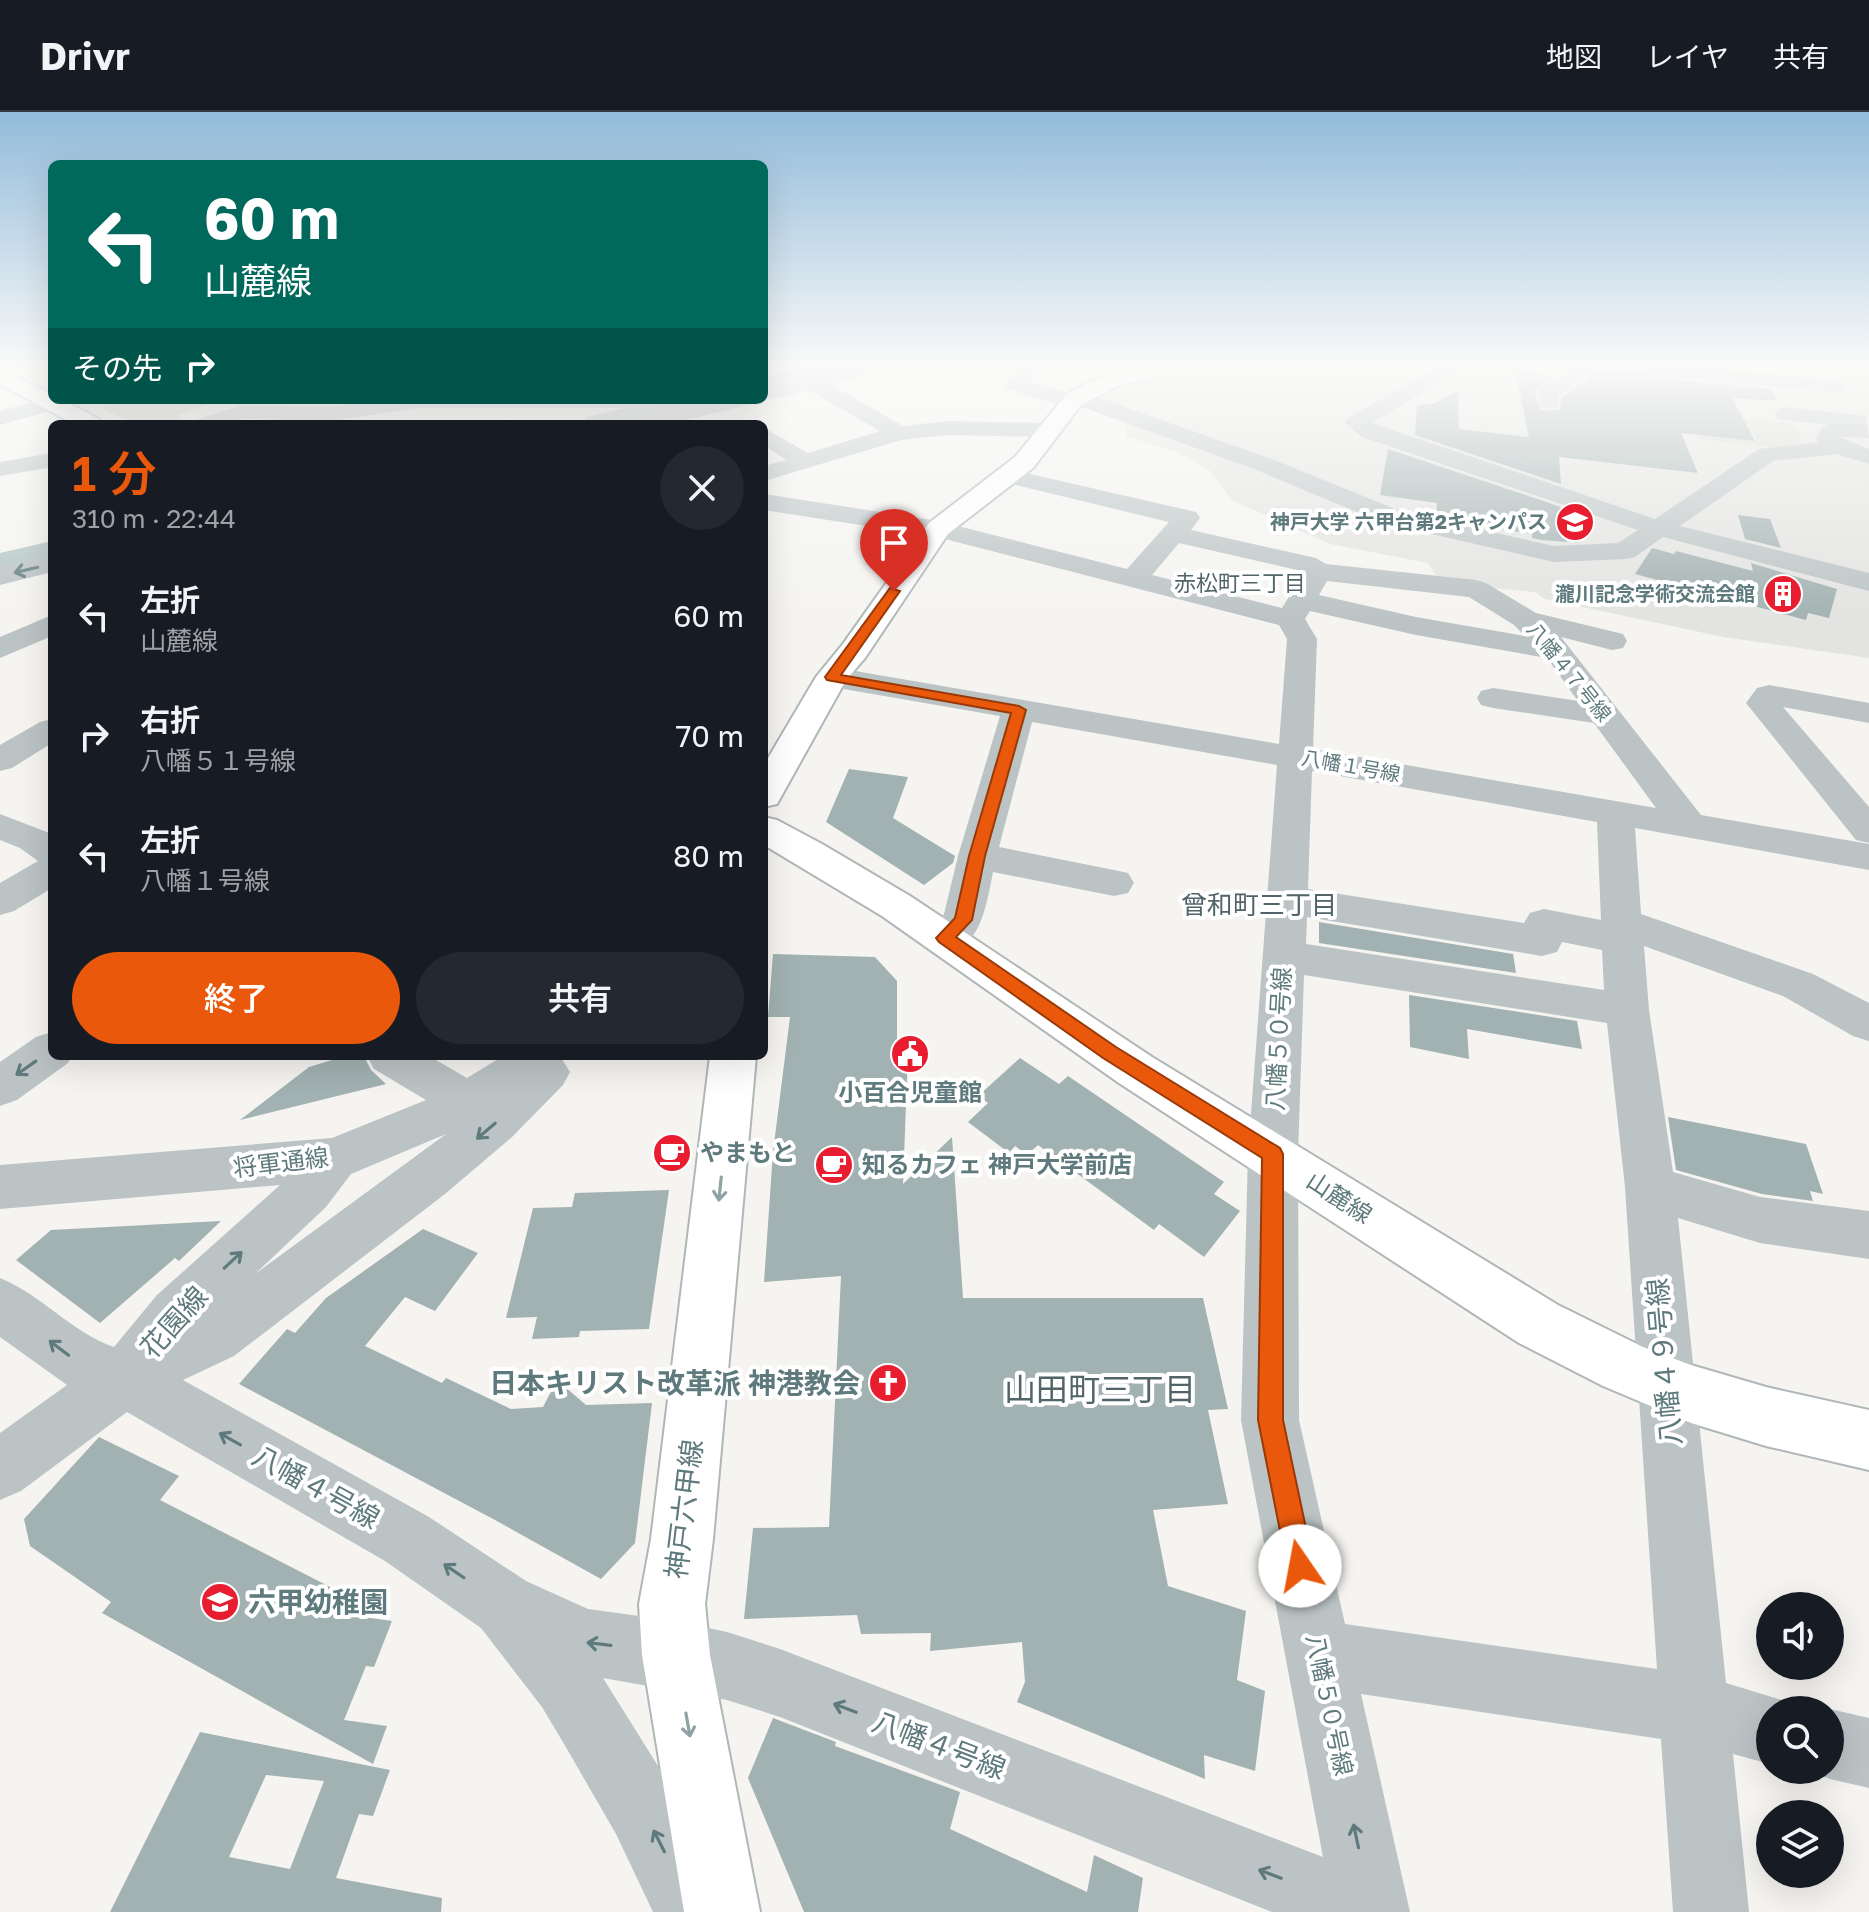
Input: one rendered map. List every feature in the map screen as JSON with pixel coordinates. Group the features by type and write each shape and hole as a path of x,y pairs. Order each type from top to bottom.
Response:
{"main road":[{"path":"768,789 832,677 854,651 938,529 955,512 1008,476 1033,453"},
{"name":"山麓線","path":"768,831 821,858 945,938 1110,1052 1490,1295 1582,1345 1666,1385 1774,1419 1869,1440"},
{"name":"神戸六甲線","path":"722,1912 676,1655 672,1604 682,1539 733,1060"}],"street":[{"path":"792,453 804,461"},
{"path":"768,473 829,453"},
{"path":"865,469 889,454 886,453"},
{"path":"1231,453 1392,517 1554,554 1625,551 1767,454 1777,453"},
{"path":"1433,453 1657,528 1869,582"},
{"path":"0,469 48,461"},
{"path":"1008,476 1187,518 1134,578"},
{"path":"805,508 841,485"},
{"path":"768,503 938,529 1134,578 1296,609 1557,651"},
{"name":"八幡４７号線","path":"1173,534 1306,564 1319,572 1476,589 1532,607 1557,651 1689,826"},
{"path":"0,552 48,542"},
{"path":"0,576 48,565"},
{"path":"1296,609 1319,572"},
{"path":"1532,607 1612,641"},
{"name":"八幡５０号線","path":"1296,609 1302,639 1273,1154 1270,1420 1370,1912"},
{"path":"0,649 48,626"},
{"name":"八幡１号線","path":"832,677 1869,857"},
{"path":"1869,713 1769,695 1762,703 1869,831"},
{"path":"1493,698 1605,715"},
{"path":"945,938 963,920 977,856 1019,710"},
{"path":"0,760 45,739"},
{"name":"八幡４９号線","path":"1615,813 1627,1010 1650,1187 1711,1912"},
{"path":"0,826 33,839 48,849"},
{"path":"977,856 1114,883"},
{"path":"0,901 48,872"},
{"path":"1287,900 1542,941 1544,923 1622,932 1798,985 1869,1024"},
{"path":"1284,956 1627,1010"},
{"path":"0,1087 48,1053"},
{"path":"397,1060 467,1101"},
{"name":"将軍通線","path":"0,1187 334,1159 392,1138 467,1101 531,1060"},
{"path":"124,1379 214,1337 495,1123 536,1085 557,1060"},
{"path":"334,1159 366,1157 383,1171 383,1191 372,1219"},
{"name":"花園線","path":"0,1470 124,1379 176,1313 308,1191 334,1159"},
{"path":"1650,1187 1760,1220 1869,1235"},
{"name":"八幡４号線","path":"0,1304 78,1362 124,1379 407,1539 504,1605 584,1642 676,1655 727,1666 780,1683 1370,1912"},
{"name":"八幡４号線","path":"504,1605 566,1683 592,1724 642,1808 692,1912"},
{"path":"1318,1654 1694,1709 1756,1725"},
{"path":"1844,1747 1869,1753"}],"shaded area":[{"path":"1179,453 1869,453 1869,658 1723,637 1545,599 1535,592 1441,583 1428,563 1330,544 1232,500 1209,470"}],"building":[{"path":"1387,453 1400,453 1564,508 1567,542 1541,540 1532,538 1532,534 1436,516 1437,503 1380,495"},
{"path":"1469,453 1690,453 1698,473 1559,457 1561,484"},
{"path":"1738,515 1770,519 1781,548 1745,539"},
{"path":"1652,548 1674,554 1676,551 1753,571 1751,563 1837,589 1829,618 1808,613 1806,620 1635,574"},
{"path":"849,769 908,777 893,818 955,856 953,863 924,885 826,822"},
{"path":"1319,922 1513,954 1516,973 1319,943"},
{"path":"773,954 875,957 897,981 897,1051 908,1051 903,1184 952,1137 963,1298 1203,1298 1228,1409 1208,1410 1228,1504 1153,1510 1168,1586 1246,1611 1237,1680 1265,1691 1255,1771 1204,1755 1205,1779 1017,1702 1025,1682 1022,1642 930,1651 931,1633 861,1634 857,1615 744,1619 753,1528 829,1527 841,1276 764,1282 773,1152 790,1017 768,1017"},
{"path":"1409,995 1577,1021 1582,1049 1467,1029 1469,1059 1410,1047"},
{"path":"1020,1058 1059,1084 1068,1076 1224,1182 1214,1194 1240,1211 1204,1257 1159,1224 1154,1230 1038,1145 1027,1155 1015,1146 1009,1153 968,1122 988,1103 978,1096"},
{"path":"332,1060 366,1060 371,1070 386,1084 240,1120 309,1067"},
{"path":"1668,1117 1806,1144 1823,1194 1810,1191 1813,1201 1762,1194 1676,1170"},
{"path":"669,1190 649,1329 580,1331 579,1337 532,1339 537,1317 506,1318 533,1208 572,1207 575,1193"},
{"path":"221,1221 179,1261 175,1258 100,1323 16,1260 51,1230"},
{"path":"423,1229 478,1253 435,1311 405,1297 365,1346 442,1383 446,1378 511,1409 543,1407 557,1380 586,1405 652,1403 635,1543 601,1579 239,1384 287,1329 295,1333 326,1298"},
{"path":"99,1437 179,1476 160,1500 336,1590 322,1611 392,1621 374,1667 366,1666 344,1720 387,1726 373,1764 102,1613 111,1602 30,1546 24,1519"},
{"path":"773,1718 836,1742 835,1746 960,1792 950,1829 1087,1892 1094,1855 1143,1878 1138,1912 804,1912 748,1778"},
{"path":"200,1732 390,1770 373,1816 359,1814 336,1878 442,1898 441,1912 110,1912","holes":["266,1775 324,1781 290,1869 229,1857"]}],"waterway":[{"path":"0,565 48,554"}],"place":[{"name":"神戸大学 六甲台第2キャンパス","path":"1575,522"},
{"name":"瀧川記念学術交流会館","path":"1783,594"},
{"name":"小百合児童館","path":"910,1054"},
{"name":"やまもと","path":"672,1153"},
{"name":"知るカフェ 神戸大学前店","path":"834,1165"},
{"name":"日本キリスト改革派 神港教会","path":"888,1383"},
{"name":"六甲幼稚園","path":"220,1602"}],"district":[{"name":"赤松町三丁目","path":"1240,583"},
{"name":"曾和町三丁目","path":"1259,905"},
{"name":"山田町三丁目","path":"1100,1390"}],"route":[{"path":"894,591 854,651 832,677 1019,710 977,856 963,920 945,938 1110,1052 1273,1154 1270,1420 1300,1566"}]}
